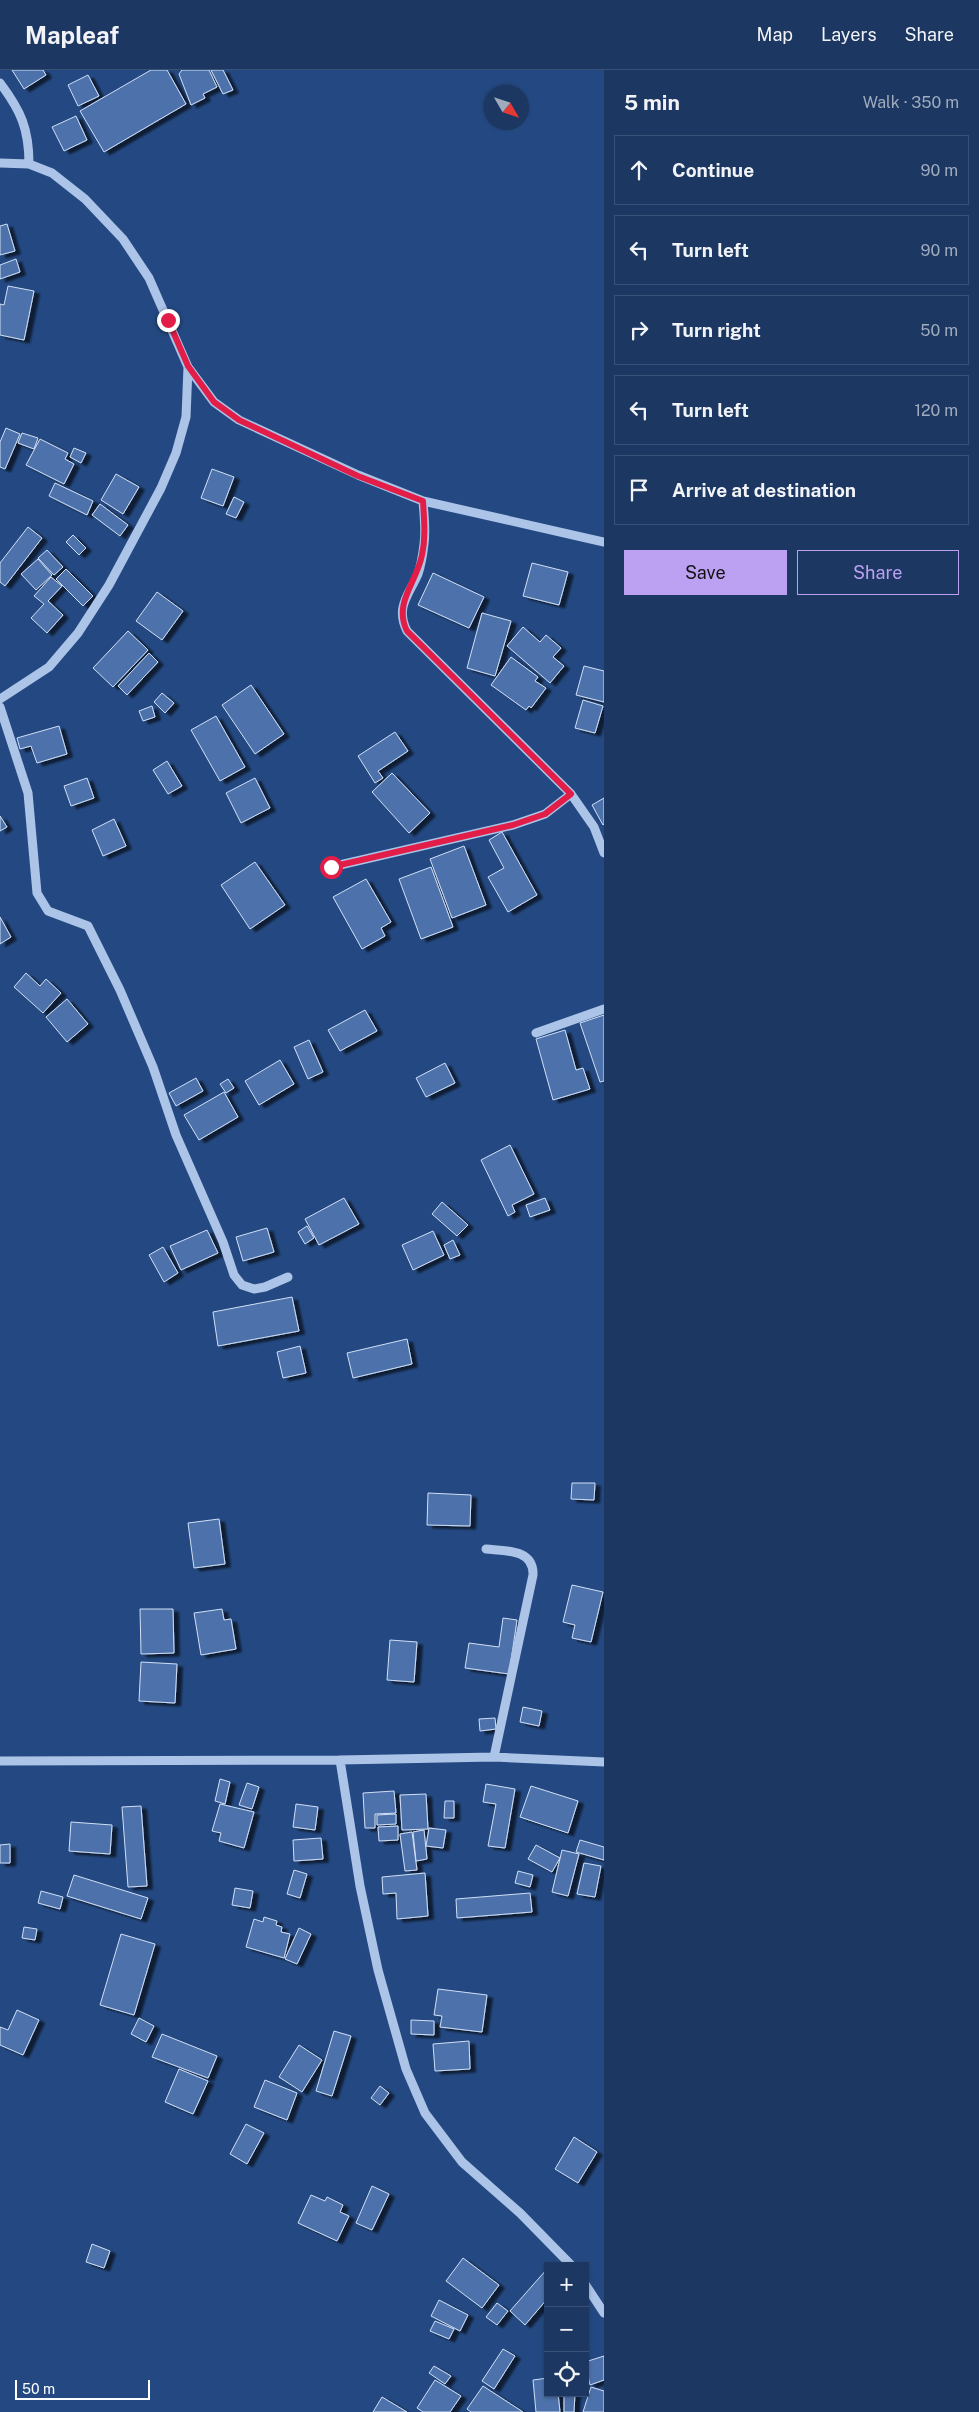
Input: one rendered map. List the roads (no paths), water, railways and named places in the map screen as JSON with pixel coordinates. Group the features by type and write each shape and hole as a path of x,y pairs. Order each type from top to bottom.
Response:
{"street":[{"path":"0,83 19,110 26,130 29,143 28,164"},
{"path":"0,162 28,164 52,173 85,199 123,239 149,278 188,366 214,402 239,420 358,476 423,501 604,542"},
{"path":"0,699 49,668 78,634 108,586 161,488 176,453 186,417 188,366"},
{"path":"423,501 424,543 422,557 418,573 401,612 402,621 407,631 571,794 594,828 604,853"},
{"path":"0,707 28,793 37,893 48,911 88,926 120,990 153,1067 176,1135 223,1242 234,1275 242,1284 254,1289 265,1287 288,1277"},
{"path":"331,867 513,825 545,814 571,794"},
{"path":"536,1033 604,1009"},
{"path":"486,1549 515,1551 527,1557 533,1565 533,1575 494,1757"},
{"path":"0,1761 340,1760 494,1757 604,1762"},
{"path":"340,1760 360,1886 378,1970 406,2069 425,2113 462,2162 520,2213 568,2262"},
{"path":"589,2290 604,2313"}]}
